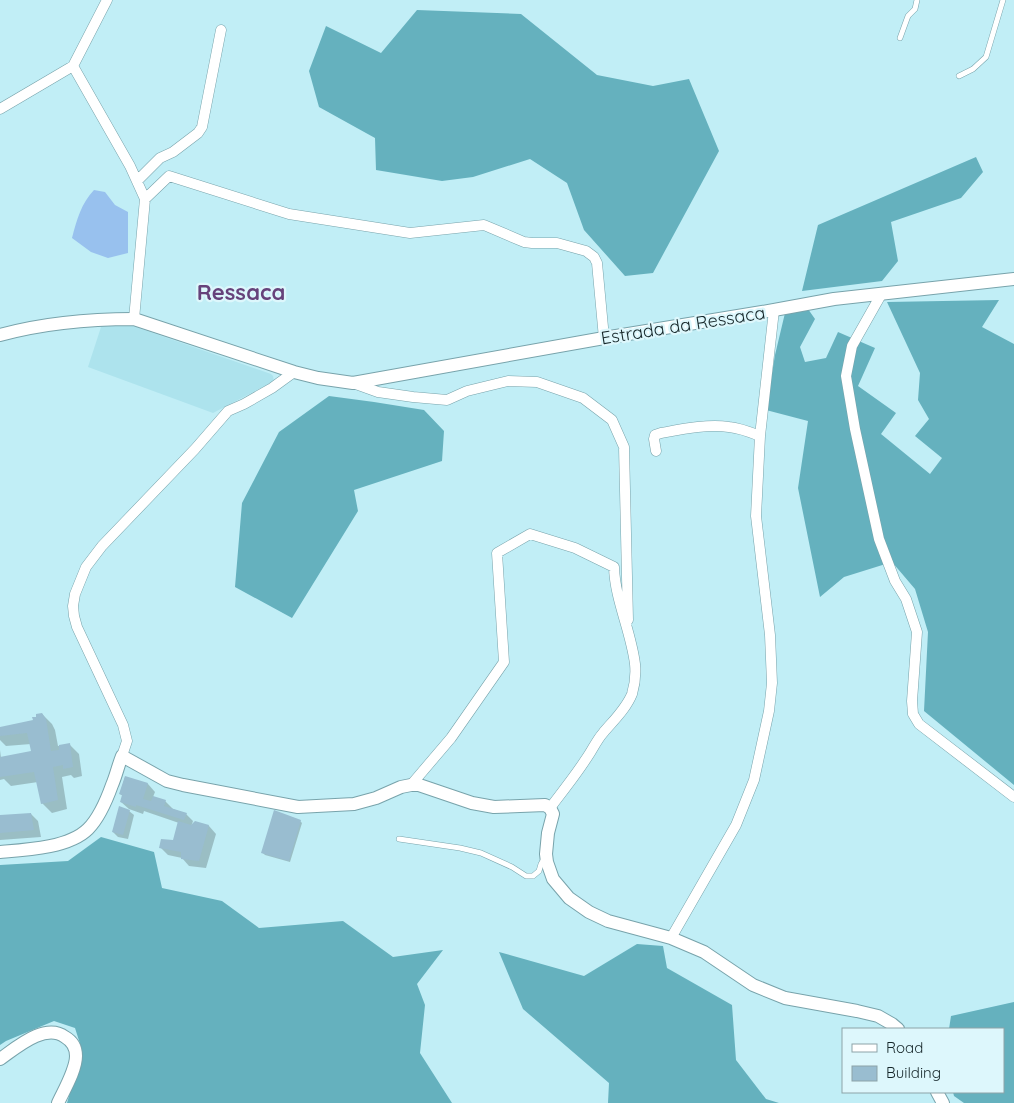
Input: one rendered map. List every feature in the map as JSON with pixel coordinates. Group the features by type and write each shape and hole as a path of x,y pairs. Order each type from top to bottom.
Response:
{"street":[{"path":"0,109 73,66 107,0"},
{"path":"137,181 160,158 173,152 198,133 202,127 221,30"},
{"path":"73,66 117,143 145,199 134,319"},
{"path":"145,199 169,176 290,214 410,233 484,224 524,242 532,244 551,242 586,251 594,257 597,263 604,338"},
{"name":"Estrada da Ressaca","path":"294,372 353,383 834,299 1014,280"},
{"path":"882,293 852,346 846,376 855,429 879,539 895,581 906,599 917,632 912,701 913,714 919,724 1014,797"},
{"path":"671,938 736,825 754,780 769,710 772,683 770,635 756,516 760,436 774,310"},
{"path":"0,335 40,326 134,319 294,372"},
{"path":"0,852 65,843 88,829 96,818 112,786 128,741 123,725 77,627 74,616 75,594 86,568 102,546 195,449 228,411 272,388 294,372"},
{"path":"353,383 378,392 447,400 467,391 508,381 537,382 583,398 612,420 624,447 629,632 636,677 632,694 624,709 602,735 550,808"},
{"path":"656,451 655,435 661,433 728,427 742,429 760,436"},
{"path":"411,785 451,738 504,662 497,553 530,534 575,548 614,567 619,601 629,632"},
{"path":"122,756 167,781 298,806 354,804 411,785 419,785 472,803 494,807 545,805 550,808 553,814 548,833 546,854 553,879 569,898 589,912 608,921 671,938 704,952 753,985 785,998 857,1010 878,1016 897,1028"},
{"path":"0,1059 22,1043 38,1035 51,1032 61,1034 71,1041 75,1047 74,1067 58,1103"}],"lane":[{"path":"900,38 908,16 915,9 917,0"},
{"path":"959,76 973,69 986,57 1003,0"},
{"path":"399,839 481,853 512,867 526,876 533,876 539,871 546,854"}],"shaded area":[{"path":"417,10 521,14 597,75 653,86 689,79 719,151 653,273 625,276 584,230 567,183 530,159 473,177 442,181 376,170 375,138 319,107 309,71 326,26 381,53"},
{"path":"976,157 983,172 961,198 891,222 898,261 882,281 802,291 818,225"},
{"path":"94,190 105,192 115,205 128,212 128,253 108,258 91,252 72,238 83,206"},
{"path":"999,300 982,327 1014,344 1014,785 924,711 928,632 915,589 892,562 844,577 820,597 798,488 808,421 766,410 775,355 785,313 808,309 815,319 800,347 805,362 826,358 838,332 875,348 858,386 896,413 881,434 930,474 942,458 915,436 929,419 918,400 920,373 887,302"},
{"path":"102,324 130,325 271,374 274,381 213,413 88,367"},
{"path":"329,396 424,410 444,431 442,461 354,490 358,511 292,618 235,587 242,503 279,432"},
{"path":"101,837 154,852 162,888 222,901 259,928 343,921 393,957 443,950 417,984 425,1005 420,1053 452,1103 67,1103 82,1050 75,1028 54,1021 0,1045 0,865 68,861"},
{"path":"637,944 663,946 667,968 732,1005 736,1060 766,1099 779,1103 608,1103 609,1083 523,1009 499,952 584,976"},
{"path":"1014,1002 1014,1103 964,1103 954,1096 953,1093 1004,1093 1004,1028 949,1028 951,1016"}],"building":[{"path":"42,713 46,719 51,751 59,750 59,745 70,743 73,767 63,769 63,765 53,767 58,800 41,804 34,772 0,777 0,757 31,751 27,733 0,736 0,727 33,720 32,717"},
{"path":"125,776 148,783 143,799 151,801 153,796 166,800 164,806 187,813 184,820 120,802 122,795 119,794"},
{"path":"119,806 130,810 123,835 112,832"},
{"path":"274,810 301,820 289,861 261,853"},
{"path":"31,813 34,830 0,833 0,815"},
{"path":"178,821 191,825 195,821 209,825 199,861 181,859 181,852 159,848 161,839 173,840"}],"district":[{"name":"Ressaca","path":"241,292"}]}
